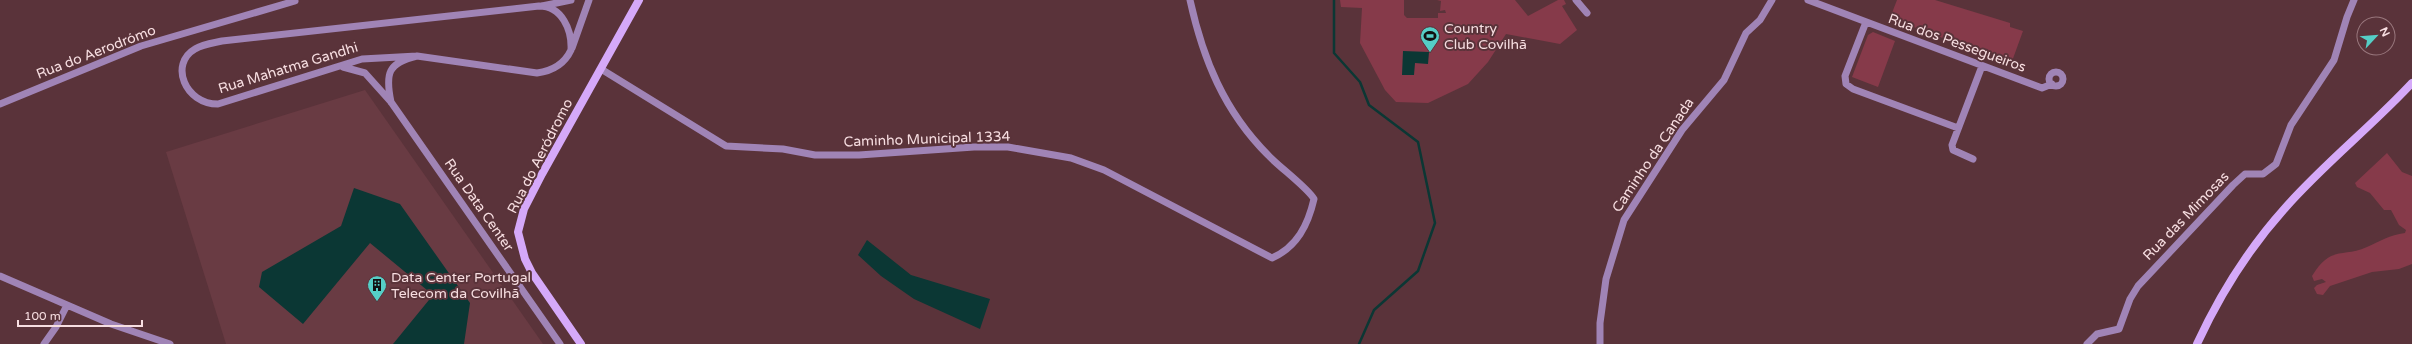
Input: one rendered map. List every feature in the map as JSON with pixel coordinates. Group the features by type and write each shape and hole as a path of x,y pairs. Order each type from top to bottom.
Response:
{"main road":[{"name":"Rua do Aeródromo","path":"581,344 524,259 518,232 520,220 535,188 600,68 639,0"},
{"path":"2197,344 2231,278 2263,234 2306,186 2412,83"},
{"path":"2202,344 2230,291 2260,245 2298,201 2412,90"}],"street":[{"name":"Rua do Aerodrómo","path":"0,104 142,46 296,0"},
{"name":"Rua Mahatma Gandhi","path":"571,0 542,6 222,41 194,49 187,56 183,80 188,90 196,99 207,104 218,104 369,58 417,56 537,73 549,71 560,64 571,50 589,0"},
{"name":"Caminho Municipal 1334","path":"600,68 726,146 783,149 815,155 858,155 974,147 1008,147 1071,158 1104,170 1272,258 1291,246 1301,234 1309,218 1314,199 1267,155 1227,104 1213,78 1201,45 1190,0"},
{"path":"1576,0 1587,13"},
{"name":"Caminho da Canada","path":"1600,344 1600,324 1606,279 1624,220 1686,125 1724,80 1746,33 1760,20 1772,0"},
{"name":"Rua dos Pessegueiros","path":"1808,0 2042,88 2052,84"},
{"name":"Rua das Mimosas","path":"2087,344 2097,334 2119,330 2130,299 2138,286 2244,174 2269,171 2276,164 2291,125 2334,60 2346,17 2354,0"},
{"path":"542,6 559,14 564,19 570,34 571,50"},
{"path":"1866,22 1845,76 1846,84 1853,89 1958,128"},
{"name":"Rua Data Center","path":"391,102 387,84 390,71 401,60 417,56"},
{"name":"Rua Data Center","path":"339,66 352,68 365,74 391,102 560,344"},
{"path":"1973,159 1953,150 1952,145 1982,66"},
{"path":"0,276 67,305 170,344"},
{"path":"44,344 56,327 67,305"}],"shaded area":[{"name":"Country Club Covilhã","path":"1340,0 1404,0 1404,15 1407,18 1438,18 1438,13 1446,13 1445,10 1440,11 1441,1 1437,0 1515,0 1528,16 1558,0 1564,0 1566,4 1562,6 1577,30 1560,44 1506,34 1488,62 1468,84 1428,103 1396,102 1385,90 1360,43 1362,8 1341,7"},
{"path":"1897,0 1935,0 2010,23 2010,27 2023,31 2011,64 1890,18"},
{"path":"1873,32 1895,41 1878,87 1852,77 1868,35"},
{"path":"365,90 543,344 226,344 166,152"},
{"path":"2387,153 2402,172 2412,176 2412,264 2399,269 2372,272 2330,286 2323,295 2317,294 2314,288 2317,285 2326,282 2322,279 2314,281 2312,276 2325,260 2331,256 2358,250 2390,237 2405,233 2406,230 2399,225 2391,210 2384,210 2370,193 2357,187 2355,183"}],"water":[{"path":"1403,51 1429,52 1428,64 1415,63 1414,75 1402,75"},
{"path":"354,188 400,204 470,303 464,344 393,344 433,295 370,243 303,324 259,287 262,272 341,226"},
{"path":"867,240 911,275 990,299 980,329 914,299 881,276 858,255"}],"waterway":[{"path":"1334,0 1334,53 1360,82 1369,105 1418,142 1435,223 1418,271 1374,310 1359,344"}],"place":[{"name":"Country Club Covilhã","path":"1430,53"},
{"name":"Data Center Portugal Telecom da Covilhã","path":"377,302"}]}
